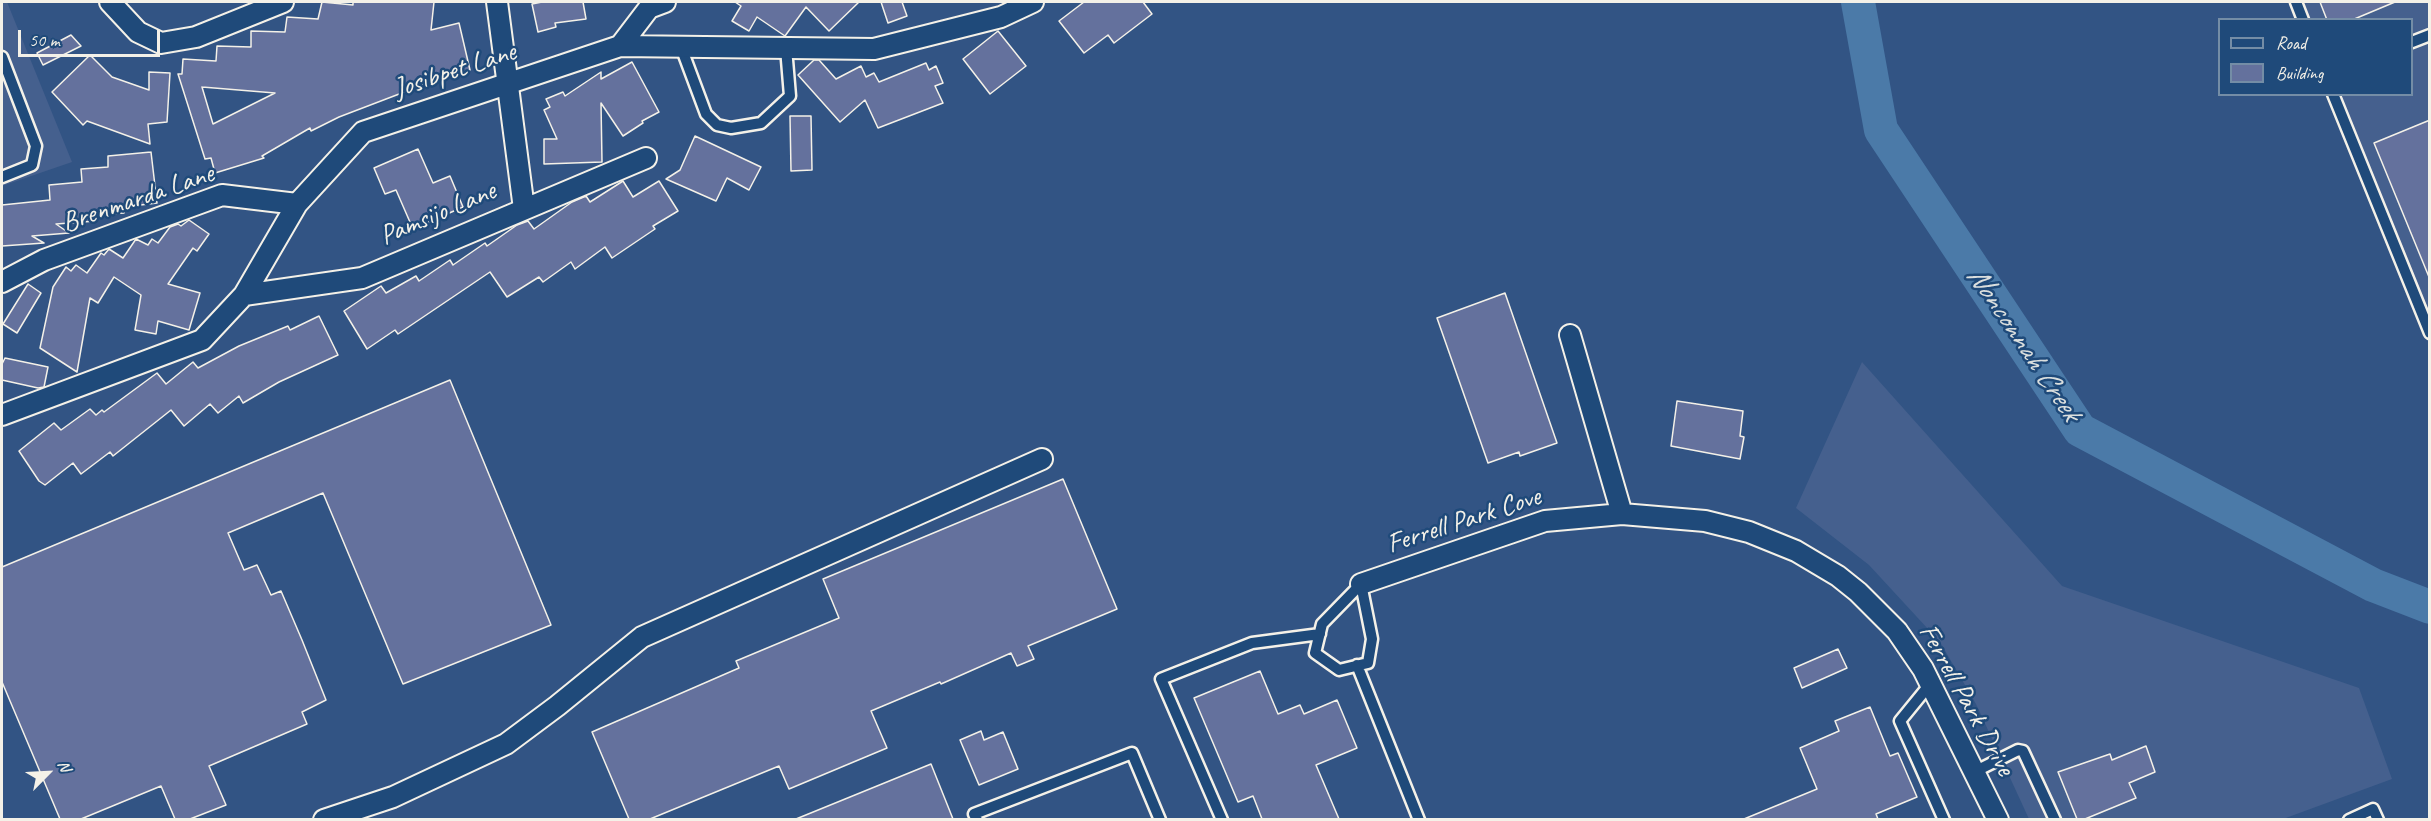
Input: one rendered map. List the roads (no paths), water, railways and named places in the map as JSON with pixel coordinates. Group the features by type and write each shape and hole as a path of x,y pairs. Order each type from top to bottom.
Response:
{"street":[{"path":"110,2 138,32 161,43 196,37 283,2"},
{"path":"497,2 506,85 524,209"},
{"path":"620,46 649,8 665,2"},
{"name":"Josibpet Lane","path":"2,415 202,340 244,295 297,204 363,132 620,46 874,49 1001,17 1034,2"},
{"name":"Pamsijo Lane","path":"244,295 362,278 646,158"},
{"name":"Brenmarda Lane","path":"2,282 44,260 222,195 297,204"},
{"path":"1570,335 1622,514"},
{"path":"324,819 393,797 506,744 642,637 1042,459"},
{"name":"Ferrell Park Cove","path":"1361,584 1545,521 1622,514"},
{"name":"Ferrell Park Drive","path":"1622,514 1726,526 1796,551 1838,576 1876,609 1912,652 1931,683 1998,819"}],"lane":[{"path":"2296,2 2302,18"},
{"path":"2413,42 2430,35"},
{"path":"681,47 706,114 717,125 731,128 761,123 790,96 786,48"},
{"path":"2,57 36,146 32,165 2,177"},
{"path":"2334,96 2430,333"},
{"path":"1361,584 1372,639 1368,663 1339,670 1315,653 1322,624 1361,584"},
{"path":"1222,819 1161,679 1252,642 1320,634"},
{"path":"1357,665 1419,819"},
{"path":"1931,683 1900,721 1944,819"},
{"path":"1976,771 2018,750 2023,751 2055,819"},
{"path":"976,819 974,814 1132,753 1160,819"},
{"path":"2349,819 2373,809 2378,819"}],"waterway":[{"name":"Nonconnah Creek","path":"1858,2 1881,130 2080,430 2373,585 2430,607"}]}
